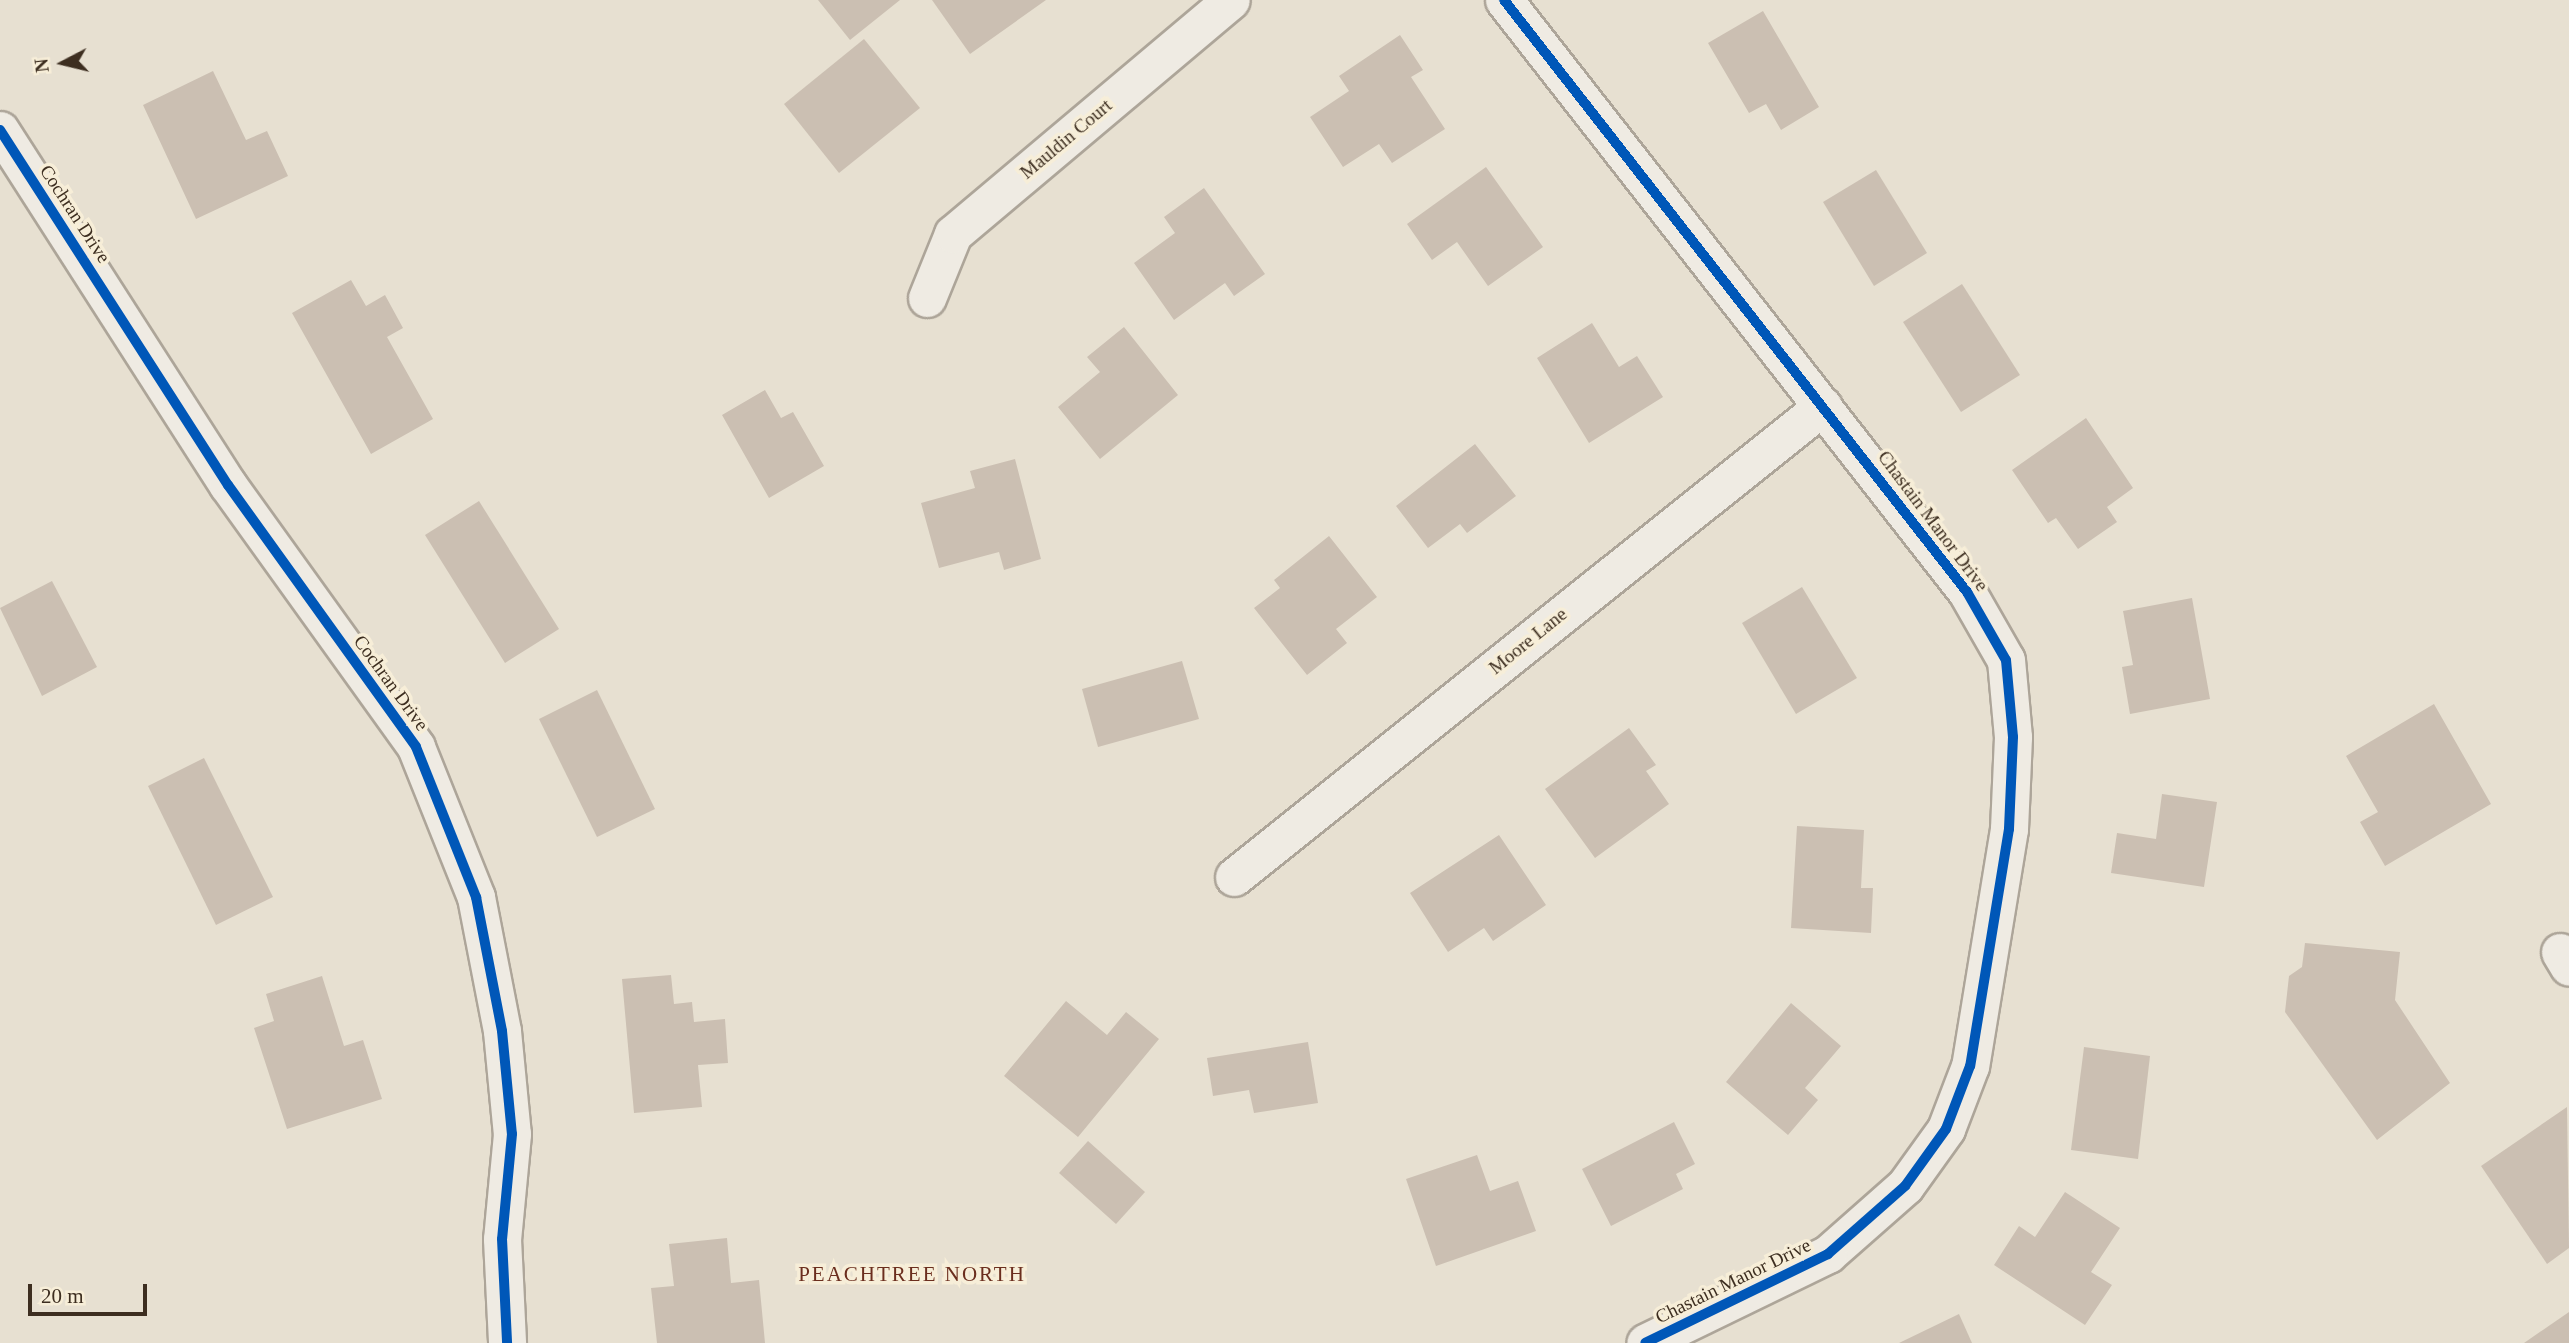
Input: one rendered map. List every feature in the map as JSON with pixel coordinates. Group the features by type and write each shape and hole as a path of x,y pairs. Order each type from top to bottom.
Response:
{"street":[{"name":"Mauldin Court","path":"927,298 953,234 1231,0"},
{"name":"Chastain Manor Drive","path":"1504,0 1967,592 2006,660 2013,737 2012,776 1994,941 1970,1066 1946,1129 1905,1186 1828,1254 1644,1343"},
{"name":"Cochran Drive","path":"0,130 228,485 416,747 476,897 502,1031 512,1134 502,1239 507,1343"},
{"name":"Moore Lane","path":"1234,877 1823,406"}],"building":[{"path":"818,0 900,0 850,40"},
{"path":"932,0 1046,0 970,54"},
{"path":"1763,11 1819,107 1781,130 1766,104 1749,113 1708,43"},
{"path":"1400,35 1423,70 1411,77 1445,129 1392,163 1379,144 1343,167 1310,117 1349,91 1339,76"},
{"path":"864,39 920,108 839,173 784,104"},
{"path":"213,71 246,140 267,131 288,176 196,219 143,105"},
{"path":"1486,167 1543,247 1488,286 1457,242 1432,260 1407,224"},
{"path":"1876,170 1927,253 1874,286 1823,202"},
{"path":"1204,188 1265,274 1234,296 1225,283 1174,320 1134,263 1175,233 1164,217"},
{"path":"351,280 366,306 385,295 403,328 387,337 433,419 371,454 292,313"},
{"path":"1962,284 2020,375 1961,412 1903,322"},
{"path":"1592,323 1619,367 1637,356 1663,397 1589,443 1537,358"},
{"path":"1124,327 1178,395 1100,459 1058,407 1100,372 1087,357"},
{"path":"765,390 781,418 793,412 824,466 769,498 722,415"},
{"path":"2086,418 2133,488 2107,507 2117,522 2078,549 2056,518 2048,523 2012,470"},
{"path":"1475,444 1516,496 1467,533 1460,524 1428,548 1396,506"},
{"path":"1015,459 1041,559 1004,570 999,552 939,568 921,503 975,488 970,471"},
{"path":"479,501 559,629 505,663 425,535"},
{"path":"1329,536 1377,597 1336,629 1347,643 1307,675 1254,608 1280,588 1274,580"},
{"path":"52,581 97,667 42,696 0,608"},
{"path":"1802,587 1857,678 1796,714 1742,623"},
{"path":"2192,598 2210,699 2130,714 2122,667 2133,665 2123,611"},
{"path":"1182,661 1199,719 1098,747 1082,689"},
{"path":"597,690 655,809 597,837 539,719"},
{"path":"2434,704 2491,804 2385,866 2360,822 2378,812 2346,756"},
{"path":"1629,728 1656,765 1646,771 1669,804 1595,858 1545,789"},
{"path":"204,758 273,897 216,925 148,786"},
{"path":"2162,794 2217,802 2204,887 2111,873 2117,833 2156,839"},
{"path":"1797,826 1864,830 1861,888 1873,888 1871,933 1791,928"},
{"path":"1499,835 1546,905 1493,941 1484,928 1448,952 1410,893"},
{"path":"2305,943 2400,952 2395,1000 2450,1083 2377,1140 2285,1012 2289,976 2302,967"},
{"path":"671,975 674,1004 692,1002 694,1022 725,1019 728,1063 698,1065 702,1107 634,1113 622,979"},
{"path":"322,976 344,1046 363,1040 382,1099 287,1129 254,1028 274,1021 266,994"},
{"path":"1066,1001 1107,1035 1126,1012 1159,1039 1078,1137 1004,1076"},
{"path":"1791,1003 1841,1046 1805,1088 1818,1100 1788,1135 1726,1082"},
{"path":"1308,1042 1318,1103 1254,1113 1249,1090 1213,1096 1207,1058"},
{"path":"2084,1047 2150,1056 2138,1159 2071,1150"},
{"path":"2567,1107 2569,1248 2547,1264 2481,1166"},
{"path":"1674,1122 1695,1164 1676,1174 1683,1189 1611,1226 1582,1169"},
{"path":"1088,1141 1145,1192 1116,1224 1059,1173"},
{"path":"1477,1155 1490,1191 1518,1181 1536,1231 1436,1266 1406,1179"},
{"path":"2065,1192 2120,1228 2091,1272 2112,1285 2085,1325 1994,1265 2019,1226 2035,1237"},
{"path":"727,1238 731,1283 759,1280 765,1343 657,1343 651,1288 674,1286 669,1244"},
{"path":"2569,1312 2569,1343 2524,1343"},
{"path":"1959,1314 1972,1343 1899,1343"}],"cycle path":[{"path":"1504,0 1967,592 2006,660 2013,737 2009,829 1970,1066 1946,1129 1905,1186 1828,1254 1645,1343"},
{"path":"0,130 228,485 416,747 476,897 502,1031 512,1134 502,1239 507,1343"}],"district":[{"name":"PEACHTREE NORTH","path":"912,1274"}]}
